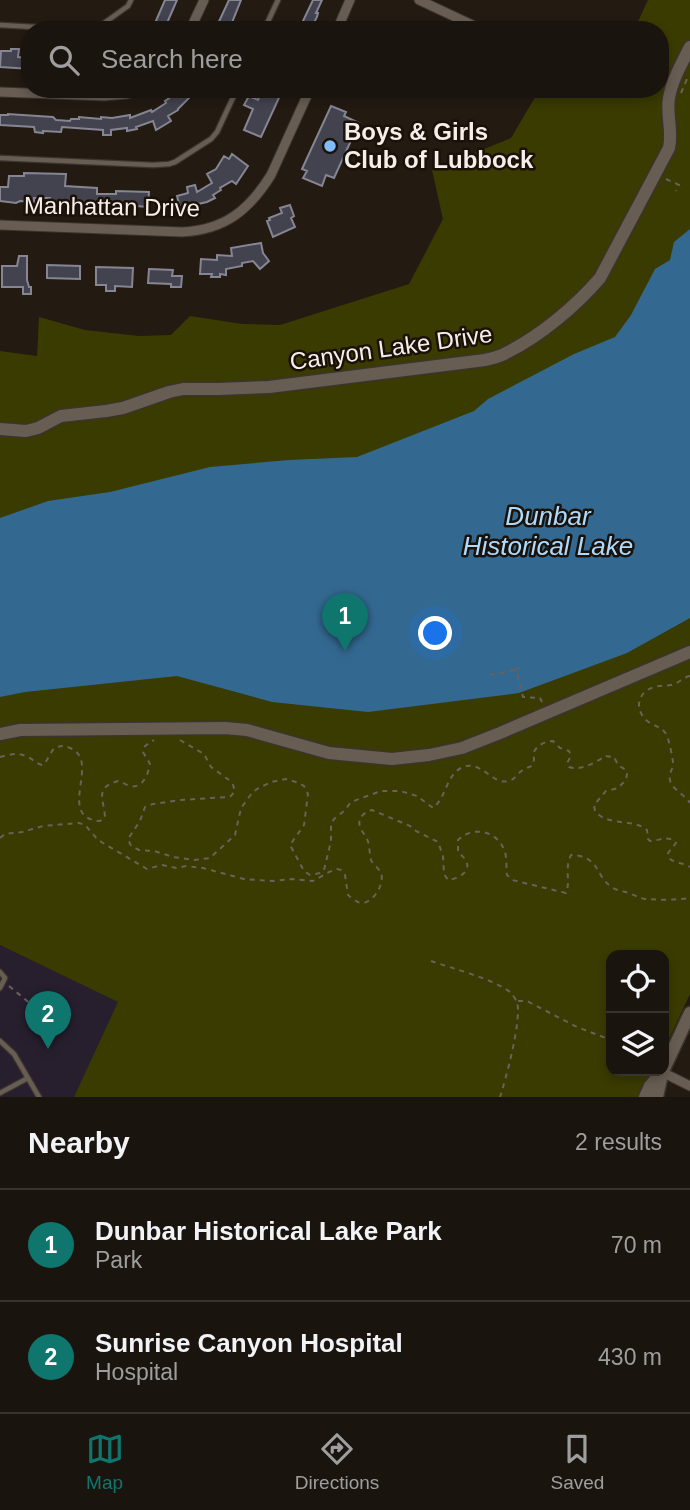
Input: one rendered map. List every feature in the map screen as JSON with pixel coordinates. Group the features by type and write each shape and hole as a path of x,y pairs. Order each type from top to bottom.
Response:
{"street":[{"path":"194,21 204,0"},
{"path":"341,21 350,0"},
{"path":"419,0 464,21"},
{"name":"Canyon Lake Drive","path":"0,429 26,431 61,416 123,408 183,389 269,387 485,360 504,355 568,310 584,297 600,278 669,148 669,98 674,79 690,47"},
{"path":"0,92 21,93"},
{"name":"Manhattan Drive","path":"0,225 182,233 197,232 223,223 247,207 264,186 306,98"},
{"path":"0,734 20,730 225,728 247,730 329,753 392,759 429,755 462,748 690,652"},
{"path":"669,1058 690,1013"},
{"path":"669,1074 690,1086"},
{"path":"645,1097 659,1076"},
{"path":"657,1097 662,1076"}],"lane":[{"path":"107,21 128,6 131,0"},
{"path":"268,21 278,0"},
{"path":"0,25 21,26"},
{"path":"0,158 169,164 211,139 233,98"},
{"path":"0,972 5,978 0,988"},
{"path":"0,1041 14,1054 39,1097"},
{"path":"0,1093 28,1078"}],"path":[{"path":"490,675 518,669 523,697 540,698 545,713"},
{"path":"690,676 671,685 646,690 640,696 638,705 646,720 666,733 674,762 670,780 690,803"},
{"path":"173,738 204,754 211,767 229,780 235,791 227,797 181,800 145,807 140,821 128,839 131,846 139,850 194,860 210,858 235,835 241,808 252,793 271,782 286,779 299,783 308,794 304,825 290,845 306,874 320,873 326,866 331,824 351,802 381,791 400,791 417,796 433,808 442,798 454,774 462,767 476,767 496,779 508,782 533,765 533,754 537,747 553,741 560,748 569,751 571,755 567,763 572,769 599,761 605,756 614,757 627,774 626,780 621,787 601,794 594,805 594,811 605,819 642,826 647,830 650,841 672,839 676,843 669,851 669,858 690,867"},
{"path":"0,757 22,754 42,765 54,748 60,746 75,750 83,759 80,774 82,784 78,798 81,808 88,818 100,821 106,813 101,800 104,789 118,781 132,786 142,782 147,777 150,764 143,752 145,746 158,739"},
{"path":"0,838 5,834 43,825 74,822 85,825 98,839 148,869 162,864 176,868 203,868 244,879 313,881 337,869 345,875 348,895 363,903 379,888 382,877 371,860 368,842 359,828 363,814 372,810 436,839 444,863 444,874 448,880 458,878 467,865 458,852 458,840 467,833 478,831 490,834 499,841 505,851 508,875 512,880 566,893 569,887 569,858 575,855 593,862 615,890 626,891 644,899 690,898"},
{"path":"431,961 500,985 517,1001 518,1018 500,1097"},
{"path":"0,979 33,1005"},
{"path":"517,1001 527,1001 577,1027 606,1038"}],"shaded area":[{"path":"648,0 690,0 690,994 669,1039 669,950 606,950 606,1076 652,1076 642,1097 74,1097 118,1002 0,945 0,351 37,356 39,317 85,330 139,336 171,335 190,316 242,324 280,325 409,284 443,219 432,170 511,138 535,98 669,98 669,21 638,21"},
{"path":"0,945 119,1002 74,1097 0,1097"}],"water":[{"name":"Dunbar Historical Lake","path":"690,229 690,618 627,653 519,693 368,712 272,702 177,676 0,697 0,518 48,501 110,492 210,467 357,457 474,411 488,399 574,354 615,337 631,315 655,269 670,260 674,242"}],"building":[{"path":"165,0 177,0 168,21 156,21"},
{"path":"229,0 241,0 233,21 219,21"},
{"path":"313,0 322,0 315,21 303,21"},
{"path":"19,49 21,68 0,67 1,51"},
{"path":"169,98 189,98 168,116 171,121 156,130 153,121 136,127 137,129 111,130 111,135 103,135 103,130 62,127 61,132 43,133 35,132 34,127 0,125 0,115 8,114 70,121 79,117 101,119 130,115 130,118 151,110 152,112 166,103"},
{"path":"248,98 279,98 261,137 244,130 253,109 244,105"},
{"name":"Boys & Girls Club of Lubbock","path":"331,106 346,112 344,116 359,123 334,178 326,175 322,186 303,178 307,171 302,169"},
{"path":"232,154 248,166 236,184 232,181 220,188 221,190 213,195 215,198 207,202 180,208 177,196 188,193 187,187 195,185 197,192 212,183 207,174 216,169 224,156 229,159"},
{"path":"24,173 66,174 65,186 97,188 97,194 116,194 116,191 149,192 148,207 136,204 121,204 121,207 77,202 50,203 50,198 34,198 34,202 0,201 0,187 8,187 9,176 24,176"},
{"path":"290,205 295,227 273,237 267,221 282,213 280,208"},
{"path":"261,243 263,253 269,261 260,269 253,261 226,269 226,275 220,274 220,277 200,274 201,259 217,260 217,255 232,256 231,248"},
{"path":"19,256 27,256 27,280 31,294 23,294 23,287 2,287 2,266 17,266"},
{"path":"47,265 80,266 80,279 47,278"},
{"path":"96,267 133,268 132,287 115,286 115,291 106,291 106,285 96,285"},
{"path":"149,269 173,270 172,276 182,276 181,287 148,283"}],"place":[{"name":"Boys & Girls Club of Lubbock","path":"330,146"},
{"name":"Dunbar Historical Lake Park","path":"345,651"},
{"name":"Sunrise Canyon Hospital","path":"48,1049"}]}
